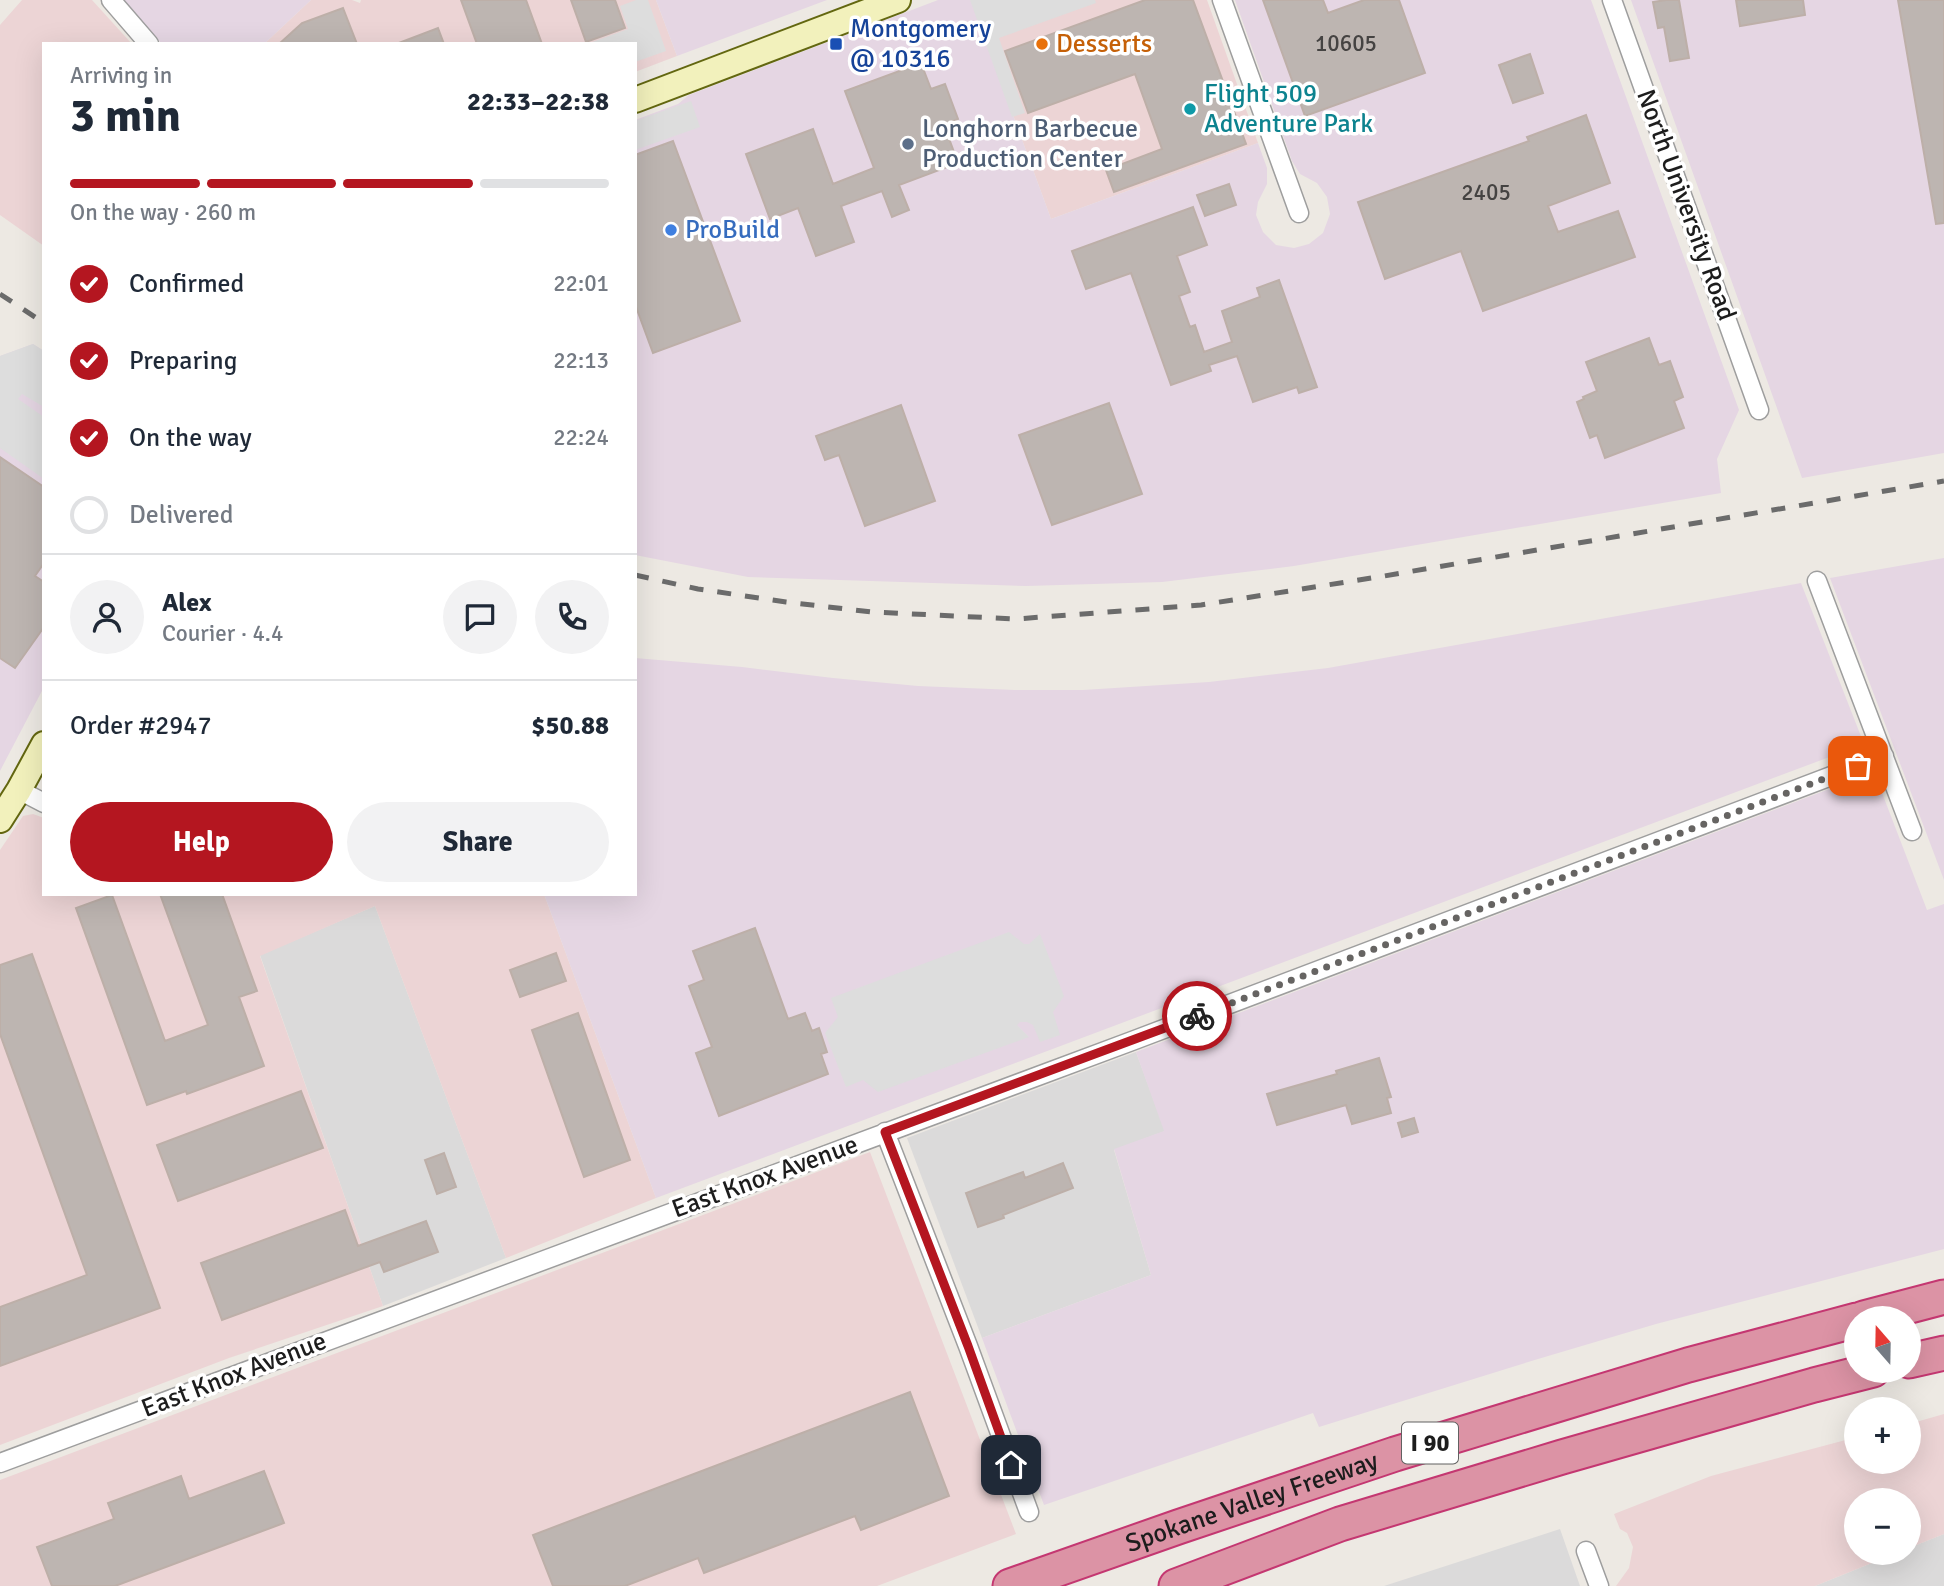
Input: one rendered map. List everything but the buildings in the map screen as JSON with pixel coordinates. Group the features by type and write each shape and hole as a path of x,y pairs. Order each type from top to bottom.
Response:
{"highway":[{"path":"1910,1306 1944,1297"},
{"name":"Spokane Valley Freeway","path":"1010,1586 1203,1518 1421,1446 1688,1365 1844,1323"},
{"path":"1922,1358 1944,1353"},
{"name":"Spokane Valley Freeway","path":"1176,1586 1340,1524 1562,1457 1844,1377"}],"main road":[{"path":"637,99 898,0"},
{"path":"0,820 42,748"}],"street":[{"path":"111,0 147,42"},
{"path":"1222,0 1299,213"},
{"name":"North University Road","path":"1612,0 1759,410"},
{"path":"1816,581 1912,831"},
{"name":"East Knox Avenue","path":"0,1463 1884,756"},
{"path":"19,790 42,802"},
{"path":"885,1132 1029,1512"},
{"path":"1586,1551 1599,1586"}],"shaded area":[{"path":"22,0 92,0 130,42 42,42 42,245 0,215 0,25"},
{"path":"123,0 311,0 266,42 160,42"},
{"path":"311,0 352,0 360,3 361,0 656,0 677,56 637,71 637,42 266,42"},
{"path":"636,0 648,0 666,51 637,61 637,42 592,42 628,29 620,6"},
{"path":"656,0 827,0 677,56"},
{"path":"938,0 971,0 1051,219 1258,143 1267,168 1267,184 1258,202 1256,215 1263,232 1276,245 1294,248 1309,244 1323,233 1330,214 1327,197 1317,183 1300,174 1292,161 1235,0 1591,0 1739,410 1717,459 1721,493 1294,566 1162,582 1026,586 748,577 637,555 637,119 678,104 689,95"},
{"path":"970,0 1095,0 1096,3 999,38 1025,113 1012,117"},
{"path":"971,0 1207,0 1258,143 1051,219"},
{"path":"1631,0 1944,0 1944,453 1802,478"},
{"path":"691,101 700,127 637,149 637,120"},
{"path":"33,344 42,350 42,691 0,771 0,356"},
{"path":"33,344 42,350 42,406 22,394 18,399 42,416 42,478 0,448 0,356"},
{"path":"1944,558 1944,880 1830,578"},
{"path":"1801,583 1864,744 656,1198 545,896 637,896 637,658 918,686 1015,690 1083,690 1209,682 1328,668"},
{"path":"1874,772 1927,910 1944,904 1944,1249 1656,1324 1319,1427 1313,1413 1044,1505 982,1338 1151,1275 1114,1149 1164,1131 1136,1052"},
{"path":"33,814 42,817 42,896 545,896 656,1198 506,1258 375,906 260,956 383,1306 229,1358 0,1445 0,850 23,816"},
{"path":"375,906 506,1258 383,1306 260,955"},
{"path":"1009,932 1024,944 1029,944 1040,934 1064,996 1053,1012 1060,1035 1040,1042 1033,1025 1020,1022 1017,1025 1029,1037 878,1092 863,1080 846,1087 825,1033 838,1017 831,998"},
{"path":"1136,1052 1165,1131 1114,1150 1151,1275 982,1338 907,1138"},
{"path":"870,1152 1016,1534 877,1586 0,1586 0,1480"},
{"path":"1944,1414 1944,1534 1921,1543 1921,1488 1844,1488 1844,1565 1867,1565 1815,1586 1616,1586 1629,1568 1633,1547 1627,1533 1620,1529 1614,1514 1711,1476 1844,1440 1844,1474 1921,1474 1921,1421"},
{"path":"1560,1529 1580,1586 1384,1586"},
{"path":"1944,1534 1944,1586 1815,1586 1867,1565 1921,1565 1921,1543"}],"railway":[{"path":"0,294 42,322"},
{"path":"637,575 698,589 872,612 1016,619 1201,605 1944,481"}],"way so far":[{"path":"1197,1016 1858,766"}],"place":[{"name":"Montgomery @ 10316","path":"836,44"},
{"name":"Desserts","path":"1042,44"},
{"name":"Flight 509 Adventure Park","path":"1190,109"},
{"name":"Longhorn Barbecue Production Center","path":"908,144"},
{"name":"ProBuild","path":"671,230"}],"route":[{"path":"1011,1465 885,1132 1197,1016"}]}
